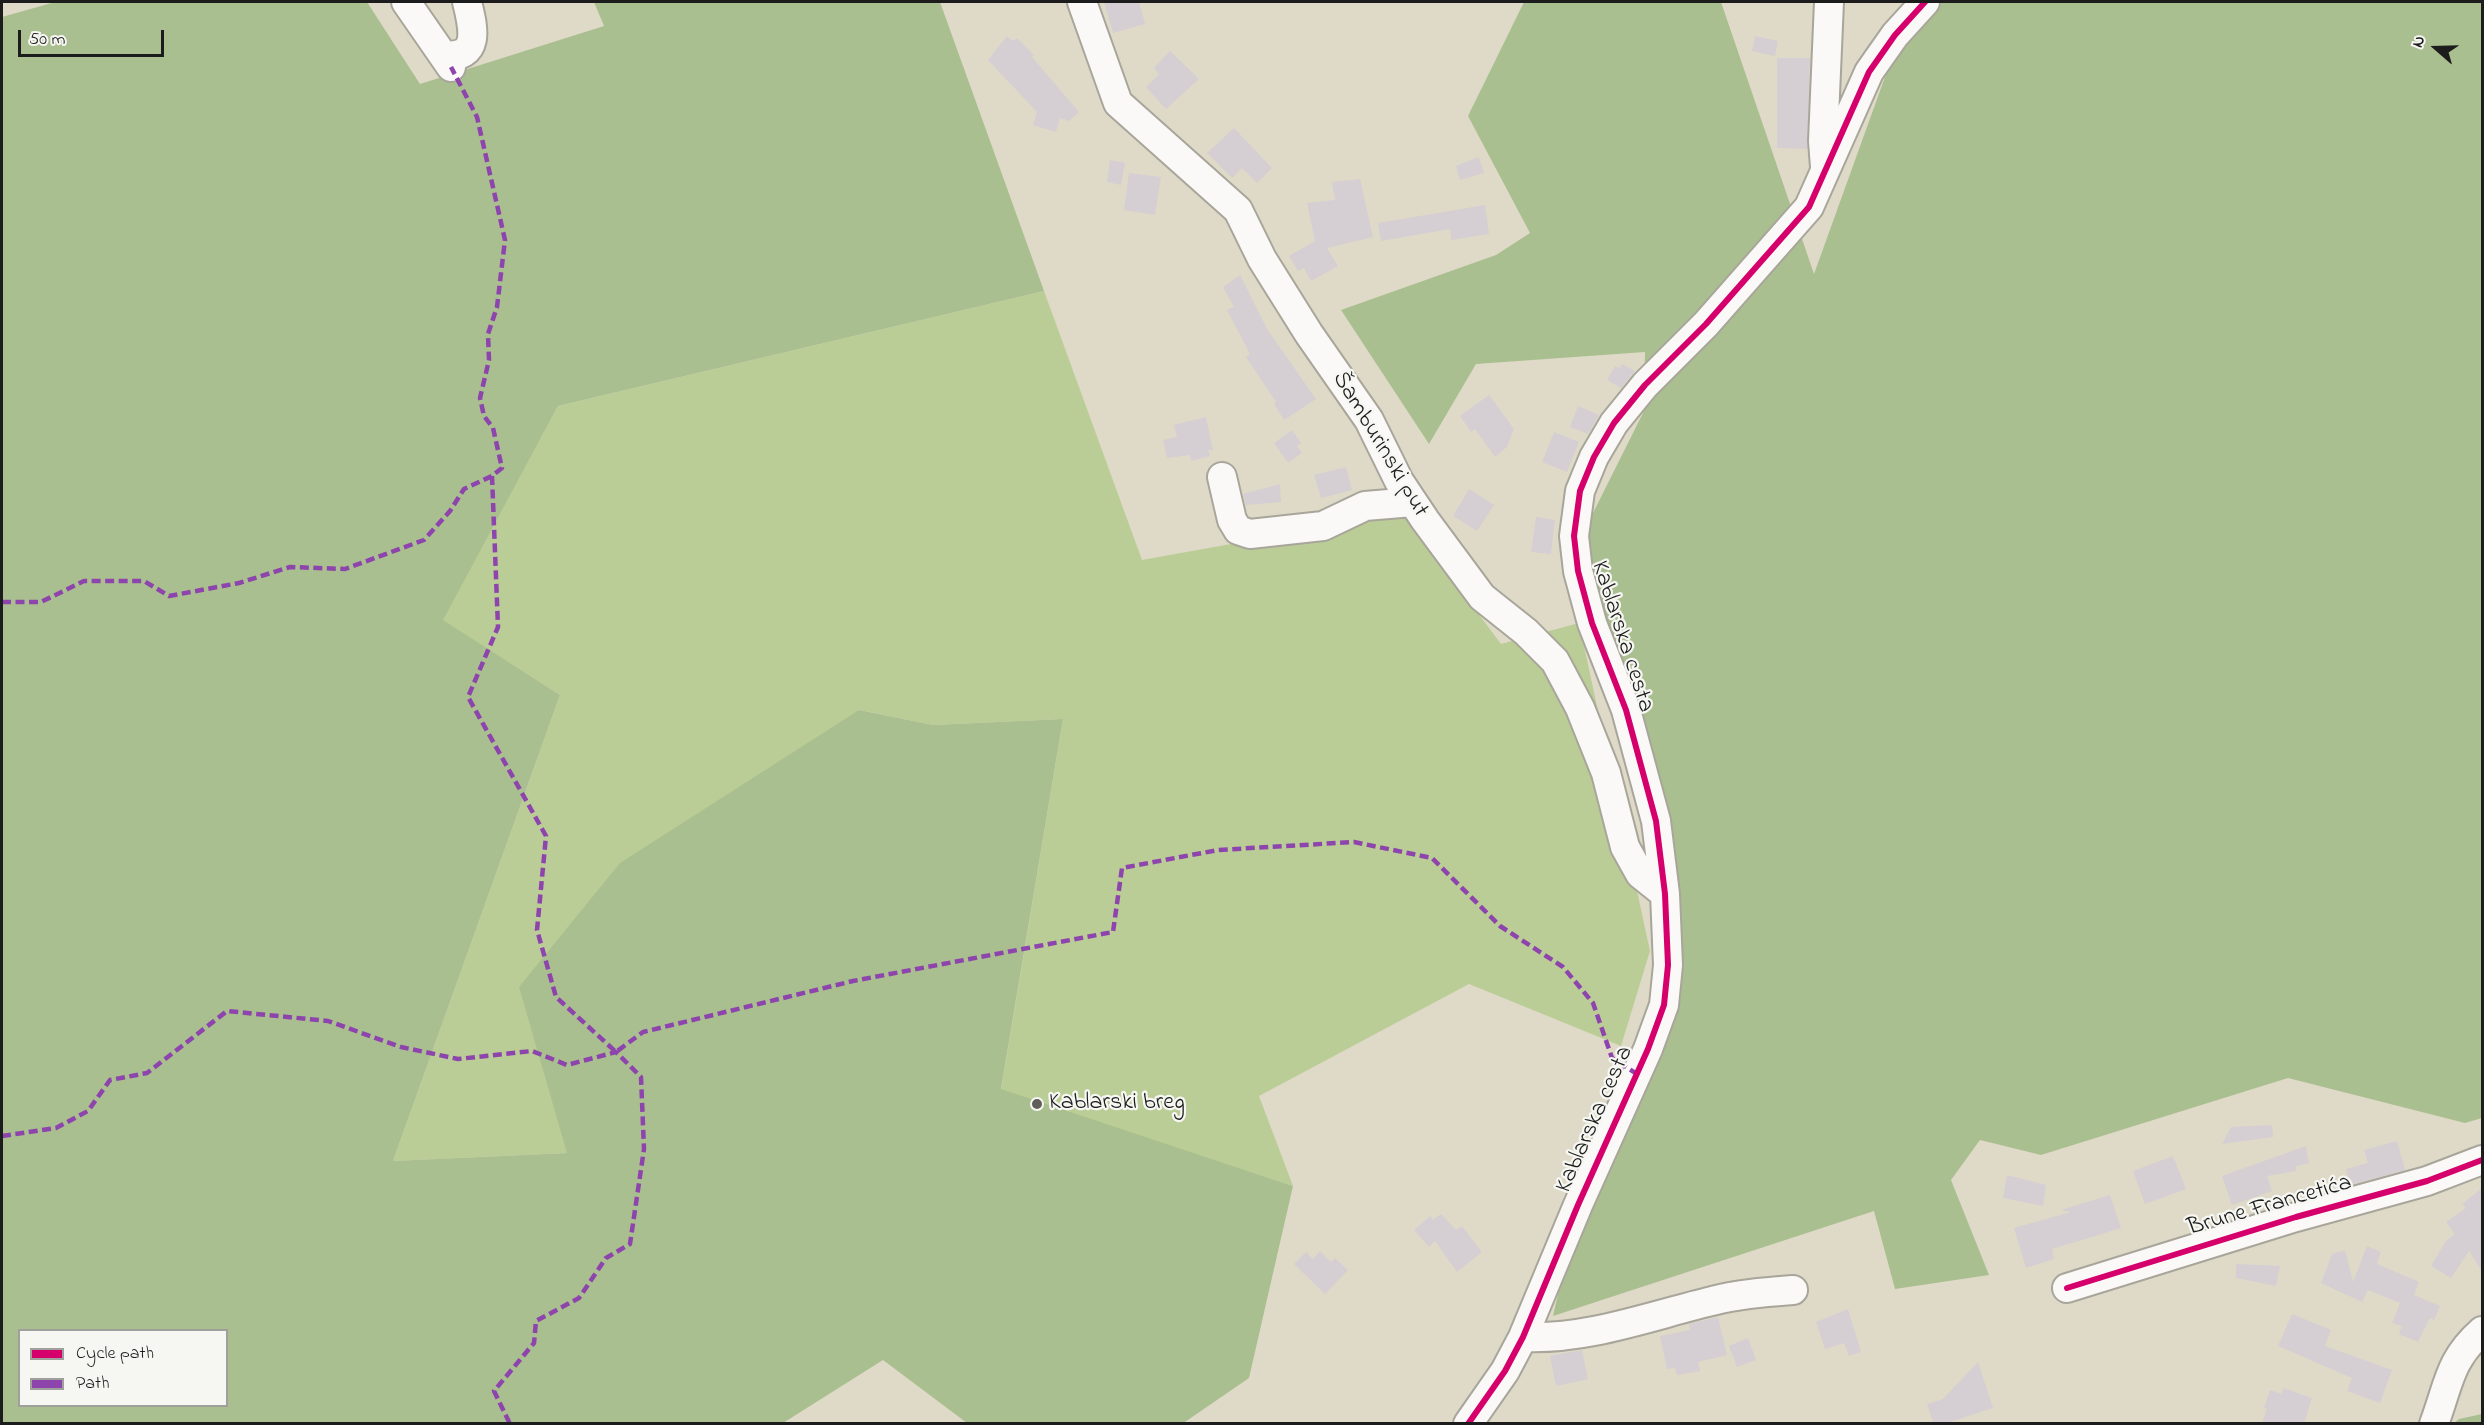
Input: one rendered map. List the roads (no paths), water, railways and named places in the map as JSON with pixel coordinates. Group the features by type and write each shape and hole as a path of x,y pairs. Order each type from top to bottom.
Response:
{"street":[{"path":"406,2 447,61 462,54 472,42 472,24 467,2"},
{"name":"Šamburinski put","path":"1082,2 1118,103 1238,210 1262,259 1309,334 1369,420 1413,502 1482,597 1526,632 1555,661 1580,708 1606,773 1625,847 1640,874 1665,894"},
{"name":"Kablarska cesta","path":"1825,169 1823,141 1830,2"},
{"name":"Kablarska cesta","path":"1468,1424 1504,1371 1523,1337 1578,1205 1648,1049 1664,1005 1668,965 1665,894 1656,821 1626,710 1593,623 1578,571 1574,536 1580,490 1594,457 1614,423 1645,385 1706,324 1809,207 1820,188 1825,169 1869,72 1896,35 1925,2"},
{"path":"1827,50 1841,54 1869,72"},
{"path":"1222,477 1232,520 1238,530 1250,534 1323,526 1365,506 1413,502"},
{"name":"Brune Francetića","path":"2067,1288 2285,1221 2427,1181 2482,1160"},
{"path":"1523,1337 1568,1335 1665,1314 1713,1300 1793,1290"},
{"path":"2434,1424 2457,1357 2466,1345 2482,1331"}],"place":[{"name":"Kablarski breg","path":"1037,1104"}]}
